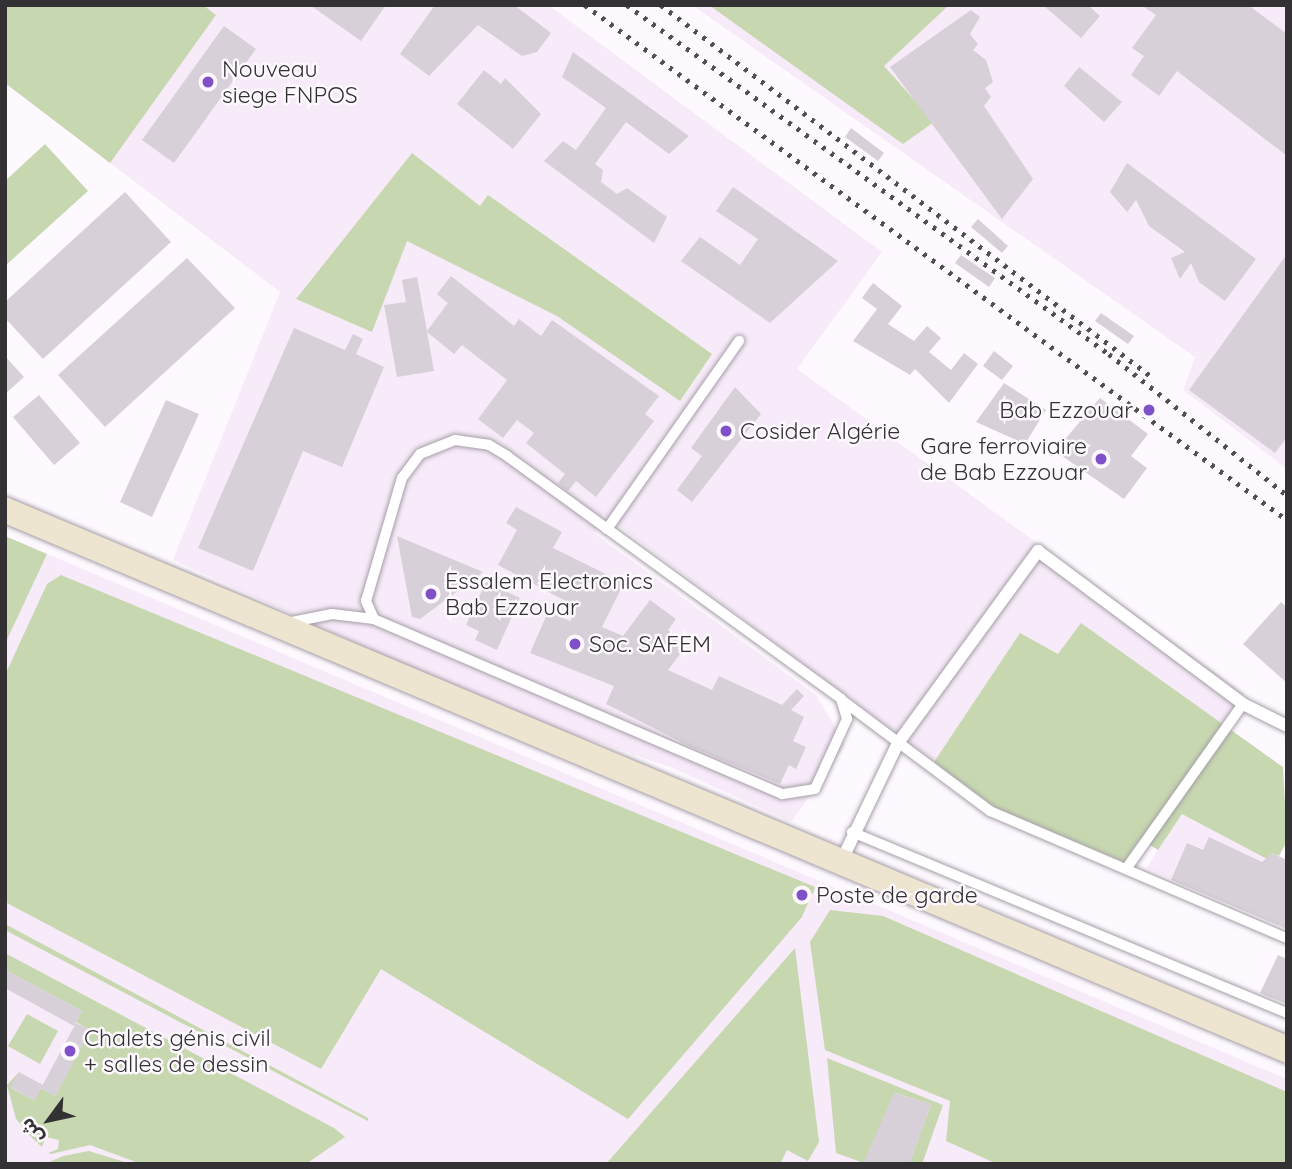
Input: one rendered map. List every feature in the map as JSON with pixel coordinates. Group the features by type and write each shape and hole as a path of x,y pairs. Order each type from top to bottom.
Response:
{"main road":[{"path":"5,503 287,623 844,853 1287,1043"},
{"path":"5,516 1287,1056"}],"street":[{"path":"607,529 739,341"},
{"path":"374,619 366,601 402,478 435,446 455,440 489,444 841,699 990,811 1287,938"},
{"path":"838,869 852,832 898,743 1038,551 1244,704 1287,726"},
{"path":"266,628 332,614 374,619 794,797 824,780 846,719 841,699"},
{"path":"1126,869 1244,704"},
{"path":"852,832 1287,1013"}],"shaded area":[{"path":"5,5 548,5 882,252 797,369 1244,693 1124,862 996,808 603,514 595,534 816,695 846,745 791,822 673,768 511,713 173,560 280,292 5,83"},
{"path":"692,5 1287,5 1287,469 1183,390 1195,357"},
{"path":"5,536 1287,1079 1287,1164 5,1164"},
{"path":"1182,807 1287,864 1287,928 1147,868"}],"green space":[{"path":"5,5 203,5 216,15 110,163 5,83"},
{"path":"709,5 949,5 884,66 934,122 903,144"},
{"path":"45,144 88,191 5,266 5,181"},
{"path":"412,153 480,206 488,195 712,354 680,401 557,316 407,241 372,332 296,299"},
{"path":"5,536 47,554 5,644"},
{"path":"61,575 815,887 813,894 796,887 792,896 808,903 802,917 628,1119 381,969 321,1069 5,902 5,675 47,584"},
{"path":"1081,623 1283,767 1287,841 1279,856 1272,853 1269,860 1182,814 1158,850 1140,839 1124,862 996,808 934,762 1020,633 1058,654"},
{"path":"830,910 883,916 1287,1092 1287,1164 997,1164 946,1141 950,1101 825,1050 810,942"},
{"path":"5,924 368,1118 368,1121 5,930"},
{"path":"795,948 819,1142 808,1161 787,1150 780,1164 606,1164"},
{"path":"5,953 334,1128 345,1137 306,1164 141,1164 90,1145 48,1153 58,1149 59,1140 46,1137 42,1147 31,1137 16,1119 7,1085 19,1072 11,1088 34,1100 41,1088 55,1096 90,1030 76,1022 82,1011 5,970"},
{"path":"27,1014 58,1031 40,1064 8,1046"},
{"path":"827,1058 943,1105 922,1164 909,1164 931,1104 895,1093 864,1163 836,1153"},
{"path":"89,1151 131,1164 45,1164 63,1156"}],"building":[{"path":"310,5 386,5 361,41"},
{"path":"435,5 514,5 551,33 537,52 522,56 478,25 429,76 400,54"},
{"path":"1043,5 1088,5 1100,16 1081,38"},
{"path":"1141,5 1248,5 1287,34 1287,156 1177,71 1159,96 1131,75 1144,56 1132,48 1156,15"},
{"path":"971,10 980,17 970,34 978,44 973,50 986,60 993,82 985,88 991,97 984,106 1033,179 1002,219 890,67"},
{"name":"Nouveau siege FNPOS","path":"224,26 256,49 174,163 142,140"},
{"path":"573,52 689,136 669,154 626,122 595,164 603,170 601,182 617,194 627,188 667,217 654,243 544,161 563,141 576,150 606,108 562,77"},
{"path":"1079,67 1122,102 1104,122 1064,86"},
{"path":"484,70 501,84 505,78 541,114 513,149 457,104"},
{"path":"851,128 884,153 878,161 845,137"},
{"path":"1127,163 1256,259 1225,301 1199,282 1191,263 1180,279 1171,258 1185,252 1149,226 1136,200 1127,212 1110,192"},
{"path":"733,187 838,261 770,323 681,261 700,237 740,265 758,239 716,211"},
{"path":"125,192 171,242 43,359 5,318 5,302"},
{"path":"978,219 1008,246 1002,253 971,227"},
{"path":"1287,254 1287,437 1275,453 1189,390"},
{"path":"961,255 995,278 989,287 955,263"},
{"path":"187,258 235,308 105,427 58,375"},
{"path":"451,276 514,326 519,319 541,336 552,320 659,396 645,414 654,421 596,497 576,481 568,491 558,483 565,474 526,443 534,433 517,420 503,438 478,419 507,380 462,345 454,354 427,332 434,371 397,377 384,305 406,302 402,280 417,277 427,331 448,303 437,294"},
{"path":"873,283 902,306 888,324 914,341 927,326 941,338 929,352 951,370 964,353 978,364 949,403 915,369 910,375 853,341 877,309 862,298"},
{"path":"1101,313 1134,336 1128,344 1095,321"},
{"path":"294,328 345,350 353,334 363,339 356,354 384,367 342,467 303,451 253,571 198,548"},
{"path":"994,351 1013,366 1002,380 983,366"},
{"path":"5,356 24,377 5,394"},
{"path":"1004,383 1046,410 1025,444 976,422"},
{"name":"Cosider Algérie","path":"735,387 761,414 692,502 677,490 702,456 691,448"},
{"path":"39,395 80,443 54,465 13,417"},
{"name":"Gare ferroviaire de Bab Ezzouar","path":"1100,398 1148,434 1131,456 1147,468 1124,499 1055,451"},
{"path":"166,400 199,414 152,517 120,502"},
{"path":"516,507 562,532 553,548 624,583 602,627 623,636 650,600 676,619 668,630 687,645 668,670 712,690 719,676 782,705 797,689 804,696 791,710 804,717 793,741 806,747 796,769 789,765 780,784 689,746 606,704 614,686 530,653 548,612 570,621 577,607 498,565 517,530 506,523"},
{"name":"Essalem Electronics Bab Ezzouar","path":"397,536 483,572 420,619 412,617"},
{"path":"486,582 520,598 497,650 475,640 479,631 466,625"},
{"path":"1281,602 1287,608 1287,683 1243,644"},
{"path":"1209,837 1262,862 1272,853 1287,860 1287,929 1171,880 1187,843 1203,850"},
{"path":"1278,955 1287,959 1287,1004 1260,993"},
{"path":"5,970 82,1011 74,1026 5,988"},
{"path":"76,1023 91,1030 55,1096 41,1088"},
{"path":"19,1072 43,1085 34,1100 10,1087"},
{"path":"894,1093 931,1104 909,1164 863,1164"}],"railway":[{"path":"585,5 1287,520"},
{"path":"627,5 1109,354 1287,495"},
{"path":"661,5 1152,377"}],"place":[{"name":"Nouveau siege FNPOS","path":"208,82"},
{"name":"Bab Ezzouar","path":"1149,410"},
{"name":"Cosider Algérie","path":"726,431"},
{"name":"Gare ferroviaire de Bab Ezzouar","path":"1101,459"},
{"name":"Essalem Electronics Bab Ezzouar","path":"431,594"},
{"name":"Soc. SAFEM","path":"575,644"},
{"name":"Poste de garde","path":"802,895"},
{"name":"Chalets génis civil + salles de dessin","path":"70,1051"}]}
